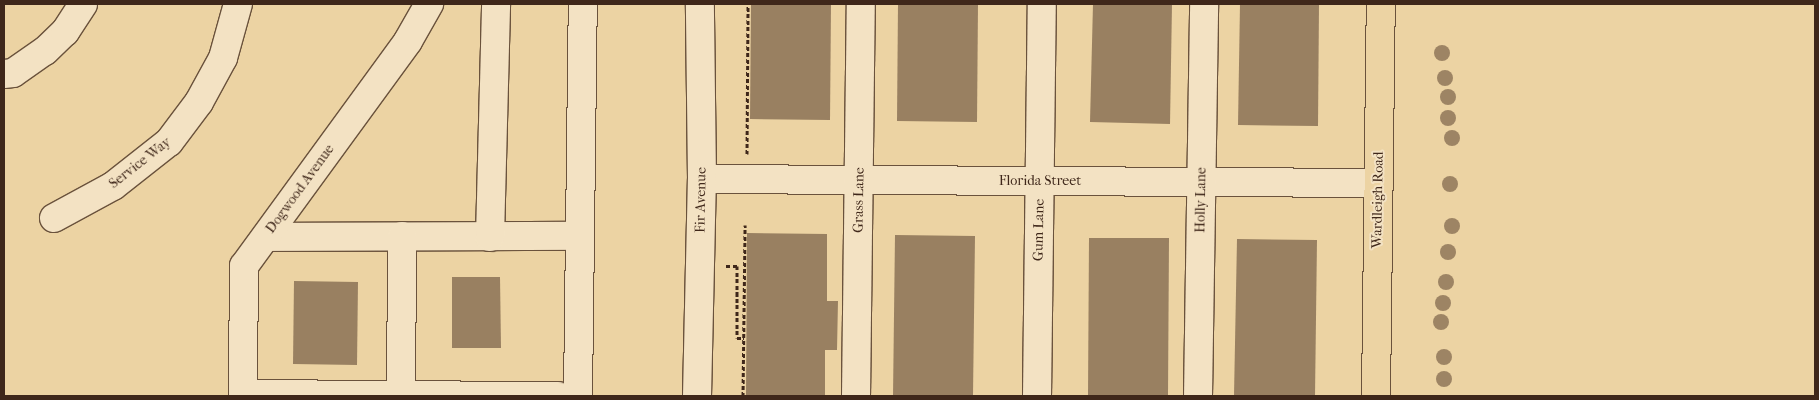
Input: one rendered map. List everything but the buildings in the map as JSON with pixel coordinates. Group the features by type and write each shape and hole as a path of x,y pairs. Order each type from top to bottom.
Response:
{"main road":[{"name":"Wardleigh Road","path":"1376,396 1380,4"}],"street":[{"path":"4,74 13,73 45,52 65,32 83,4"},
{"name":"Service Way","path":"54,218 113,186 169,142 200,102 223,58 238,4"},
{"name":"Dogwood Avenue","path":"244,395 244,266 408,40 429,4"},
{"path":"490,236 496,4"},
{"path":"578,396 583,4"},
{"name":"Fir Avenue","path":"697,396 702,179 700,4"},
{"name":"Grass Lane","path":"856,396 861,4"},
{"name":"Gum Lane","path":"1037,396 1042,4"},
{"name":"Holly Lane","path":"1198,396 1204,4"},
{"name":"Florida Street","path":"702,179 1378,183"},
{"path":"401,396 402,236"},
{"path":"266,237 580,236"},
{"path":"244,395 558,396"}],"path":[{"path":"747,159 748,4"},
{"path":"743,396 745,225"},
{"path":"737,266 737,338 744,338"}]}
